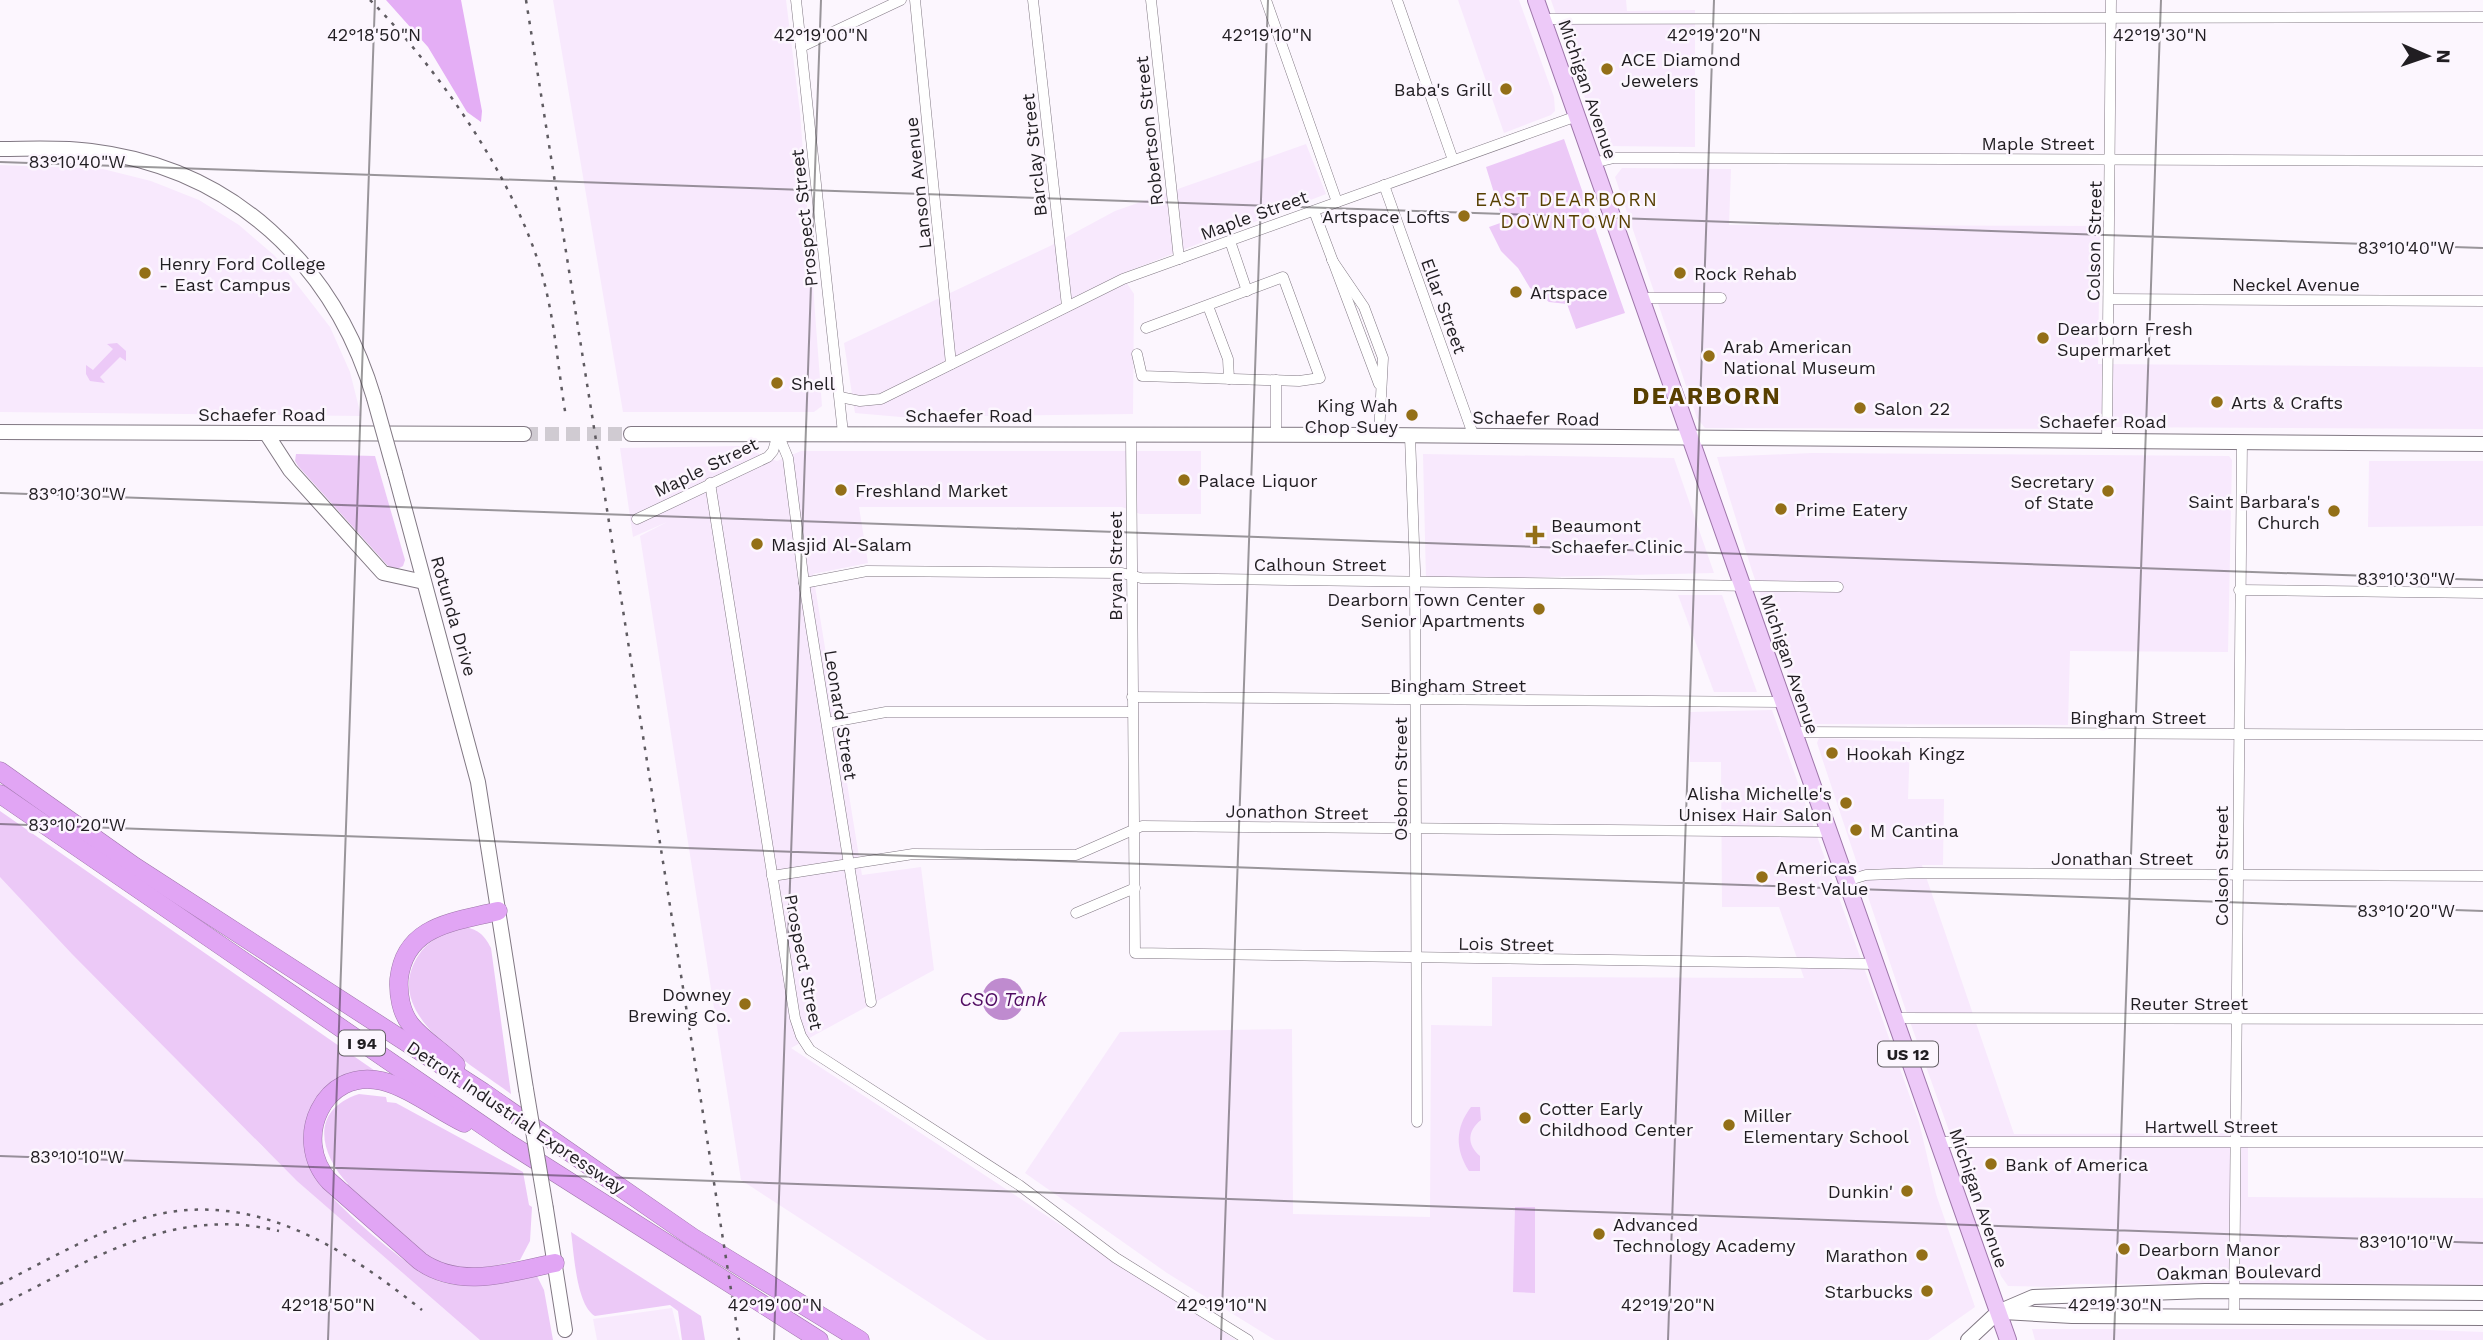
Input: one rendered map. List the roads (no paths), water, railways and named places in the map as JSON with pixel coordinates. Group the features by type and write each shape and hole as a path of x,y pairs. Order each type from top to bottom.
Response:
{"highway":[{"name":"Detroit Industrial Expressway","path":"0,771 134,866 483,1092 692,1237 860,1340"},
{"name":"Detroit Industrial Expressway","path":"0,794 507,1142 818,1340"},
{"path":"483,1092 410,1024 401,1004 399,986 407,953 428,929 498,911"},
{"path":"507,1142 384,1081 373,1080 354,1083 332,1095 316,1117 311,1143 319,1169 329,1181 420,1261 435,1270 448,1276 475,1277 555,1263"}],"main road":[{"name":"Michigan Avenue","path":"1536,0 2008,1340"},
{"name":"Rotunda Drive","path":"0,149 90,151 150,163 206,186 237,204 269,228 322,285 357,347 395,472 478,782 565,1330"},
{"name":"Schaefer Road","path":"0,432 524,435"},
{"path":"266,433 290,470 383,573 424,582"},
{"name":"Schaefer Road","path":"631,434 1379,435 2483,444"},
{"path":"2203,1315 2212,1304 2205,1291"},
{"name":"Oakman Boulevard","path":"1968,1340 1998,1312 2033,1297 2205,1291 2483,1293"},
{"path":"2428,1316 2429,1291"},
{"path":"1998,1312 2072,1316 2483,1318"}],"street":[{"name":"Prospect Street","path":"796,0 843,433"},
{"path":"801,47 901,0"},
{"name":"Lanson Avenue","path":"915,0 951,364"},
{"name":"Barclay Street","path":"1033,0 1067,306"},
{"name":"Robertson Street","path":"1151,0 1179,259"},
{"path":"1266,0 1337,202"},
{"path":"1397,0 1453,160"},
{"name":"Colson Street","path":"2106,440 2111,0"},
{"path":"1543,19 2483,17"},
{"name":"Maple Street","path":"840,397 860,401 881,399 1123,279 1577,116"},
{"name":"Maple Street","path":"1593,163 1625,158 2483,161"},
{"name":"Ellar Street","path":"1384,185 1474,437"},
{"path":"1314,211 1360,328 1380,388 1379,435"},
{"path":"1230,241 1247,291"},
{"path":"1137,354 1142,376 1276,380 1320,378 1283,277 1146,328"},
{"path":"1641,298 1721,298"},
{"name":"Neckel Avenue","path":"2109,299 2483,301"},
{"path":"1208,306 1228,359 1229,379"},
{"path":"1276,380 1276,436"},
{"name":"Maple Street","path":"637,519 768,457 773,451 778,434"},
{"name":"Leonard Street","path":"778,434 788,458 804,583 871,1002"},
{"name":"Bryan Street","path":"1131,435 1131,712"},
{"name":"Osborn Street","path":"1410,436 1414,487 1415,580 1417,1122"},
{"name":"Colson Street","path":"2234,1316 2242,441"},
{"name":"Prospect Street","path":"710,483 795,1018 809,1049 1019,1185 1116,1258 1248,1340"},
{"name":"Calhoun Street","path":"804,583 867,571 1122,573 1141,578 1838,587"},
{"path":"2239,590 2483,593"},
{"name":"Bingham Street","path":"1132,697 1783,702"},
{"path":"827,723 886,712 1131,712 1135,888 1076,913"},
{"name":"Bingham Street","path":"1794,732 2483,735"},
{"name":"Jonathon Street","path":"772,876 913,854 1076,855 1135,828 1829,832"},
{"name":"Jonathan Street","path":"1846,881 1866,875 1919,873 2483,876"},
{"name":"Lois Street","path":"1135,888 1135,953 1876,964"},
{"name":"Reuter Street","path":"1895,1018 2483,1019"},
{"name":"Hartwell Street","path":"1939,1142 2483,1142"}],"water":[{"name":"CSO Tank","path":"1003,978 1018,984 1024,999 1018,1014 1003,1020 988,1014 982,999 988,984"}],"tunnel":[{"path":"524,434 631,434"}],"railway":[{"path":"370,0 448,92 494,164 513,201 530,238 542,274 566,417"},
{"path":"526,0 739,1340"},
{"path":"0,1284 122,1225 180,1211 218,1210 255,1216 326,1244 359,1264 422,1310"},
{"path":"0,1305 100,1255 168,1231 203,1225 240,1225 279,1231"}],"place":[{"name":"ACE Diamond Jewelers","path":"1607,69"},
{"name":"Baba's Grill","path":"1506,89"},
{"name":"Artspace Lofts","path":"1464,216"},
{"name":"Henry Ford College - East Campus","path":"145,273"},
{"name":"Rock Rehab","path":"1680,273"},
{"name":"Artspace","path":"1516,292"},
{"name":"Dearborn Fresh Supermarket","path":"2043,338"},
{"name":"Arab American National Museum","path":"1709,356"},
{"name":"Shell","path":"777,383"},
{"name":"Arts & Crafts","path":"2217,402"},
{"name":"Salon 22","path":"1860,408"},
{"name":"King Wah Chop Suey","path":"1412,415"},
{"name":"Palace Liquor","path":"1184,480"},
{"name":"Freshland Market","path":"841,490"},
{"name":"Secretary of State","path":"2108,491"},
{"name":"Prime Eatery","path":"1781,509"},
{"name":"Saint Barbara's Church","path":"2334,511"},
{"name":"Beaumont Schaefer Clinic","path":"1535,535"},
{"name":"Masjid Al-Salam","path":"757,544"},
{"name":"Dearborn Town Center Senior Apartments","path":"1539,609"},
{"name":"Hookah Kingz","path":"1832,753"},
{"name":"Alisha Michelle's Unisex Hair Salon","path":"1846,803"},
{"name":"M Cantina","path":"1856,830"},
{"name":"Americas Best Value","path":"1762,877"},
{"name":"Downey Brewing Co.","path":"745,1004"},
{"name":"Cotter Early Childhood Center","path":"1525,1118"},
{"name":"Miller Elementary School","path":"1729,1125"},
{"name":"Bank of America","path":"1991,1164"},
{"name":"Dunkin'","path":"1907,1191"},
{"name":"Advanced Technology Academy","path":"1599,1234"},
{"name":"Dearborn Manor","path":"2124,1249"},
{"name":"Marathon","path":"1922,1255"},
{"name":"Starbucks","path":"1927,1291"}],"district":[{"name":"EAST DEARBORN DOWNTOWN","path":"1567,210"},
{"name":"DEARBORN","path":"1707,396"}]}
